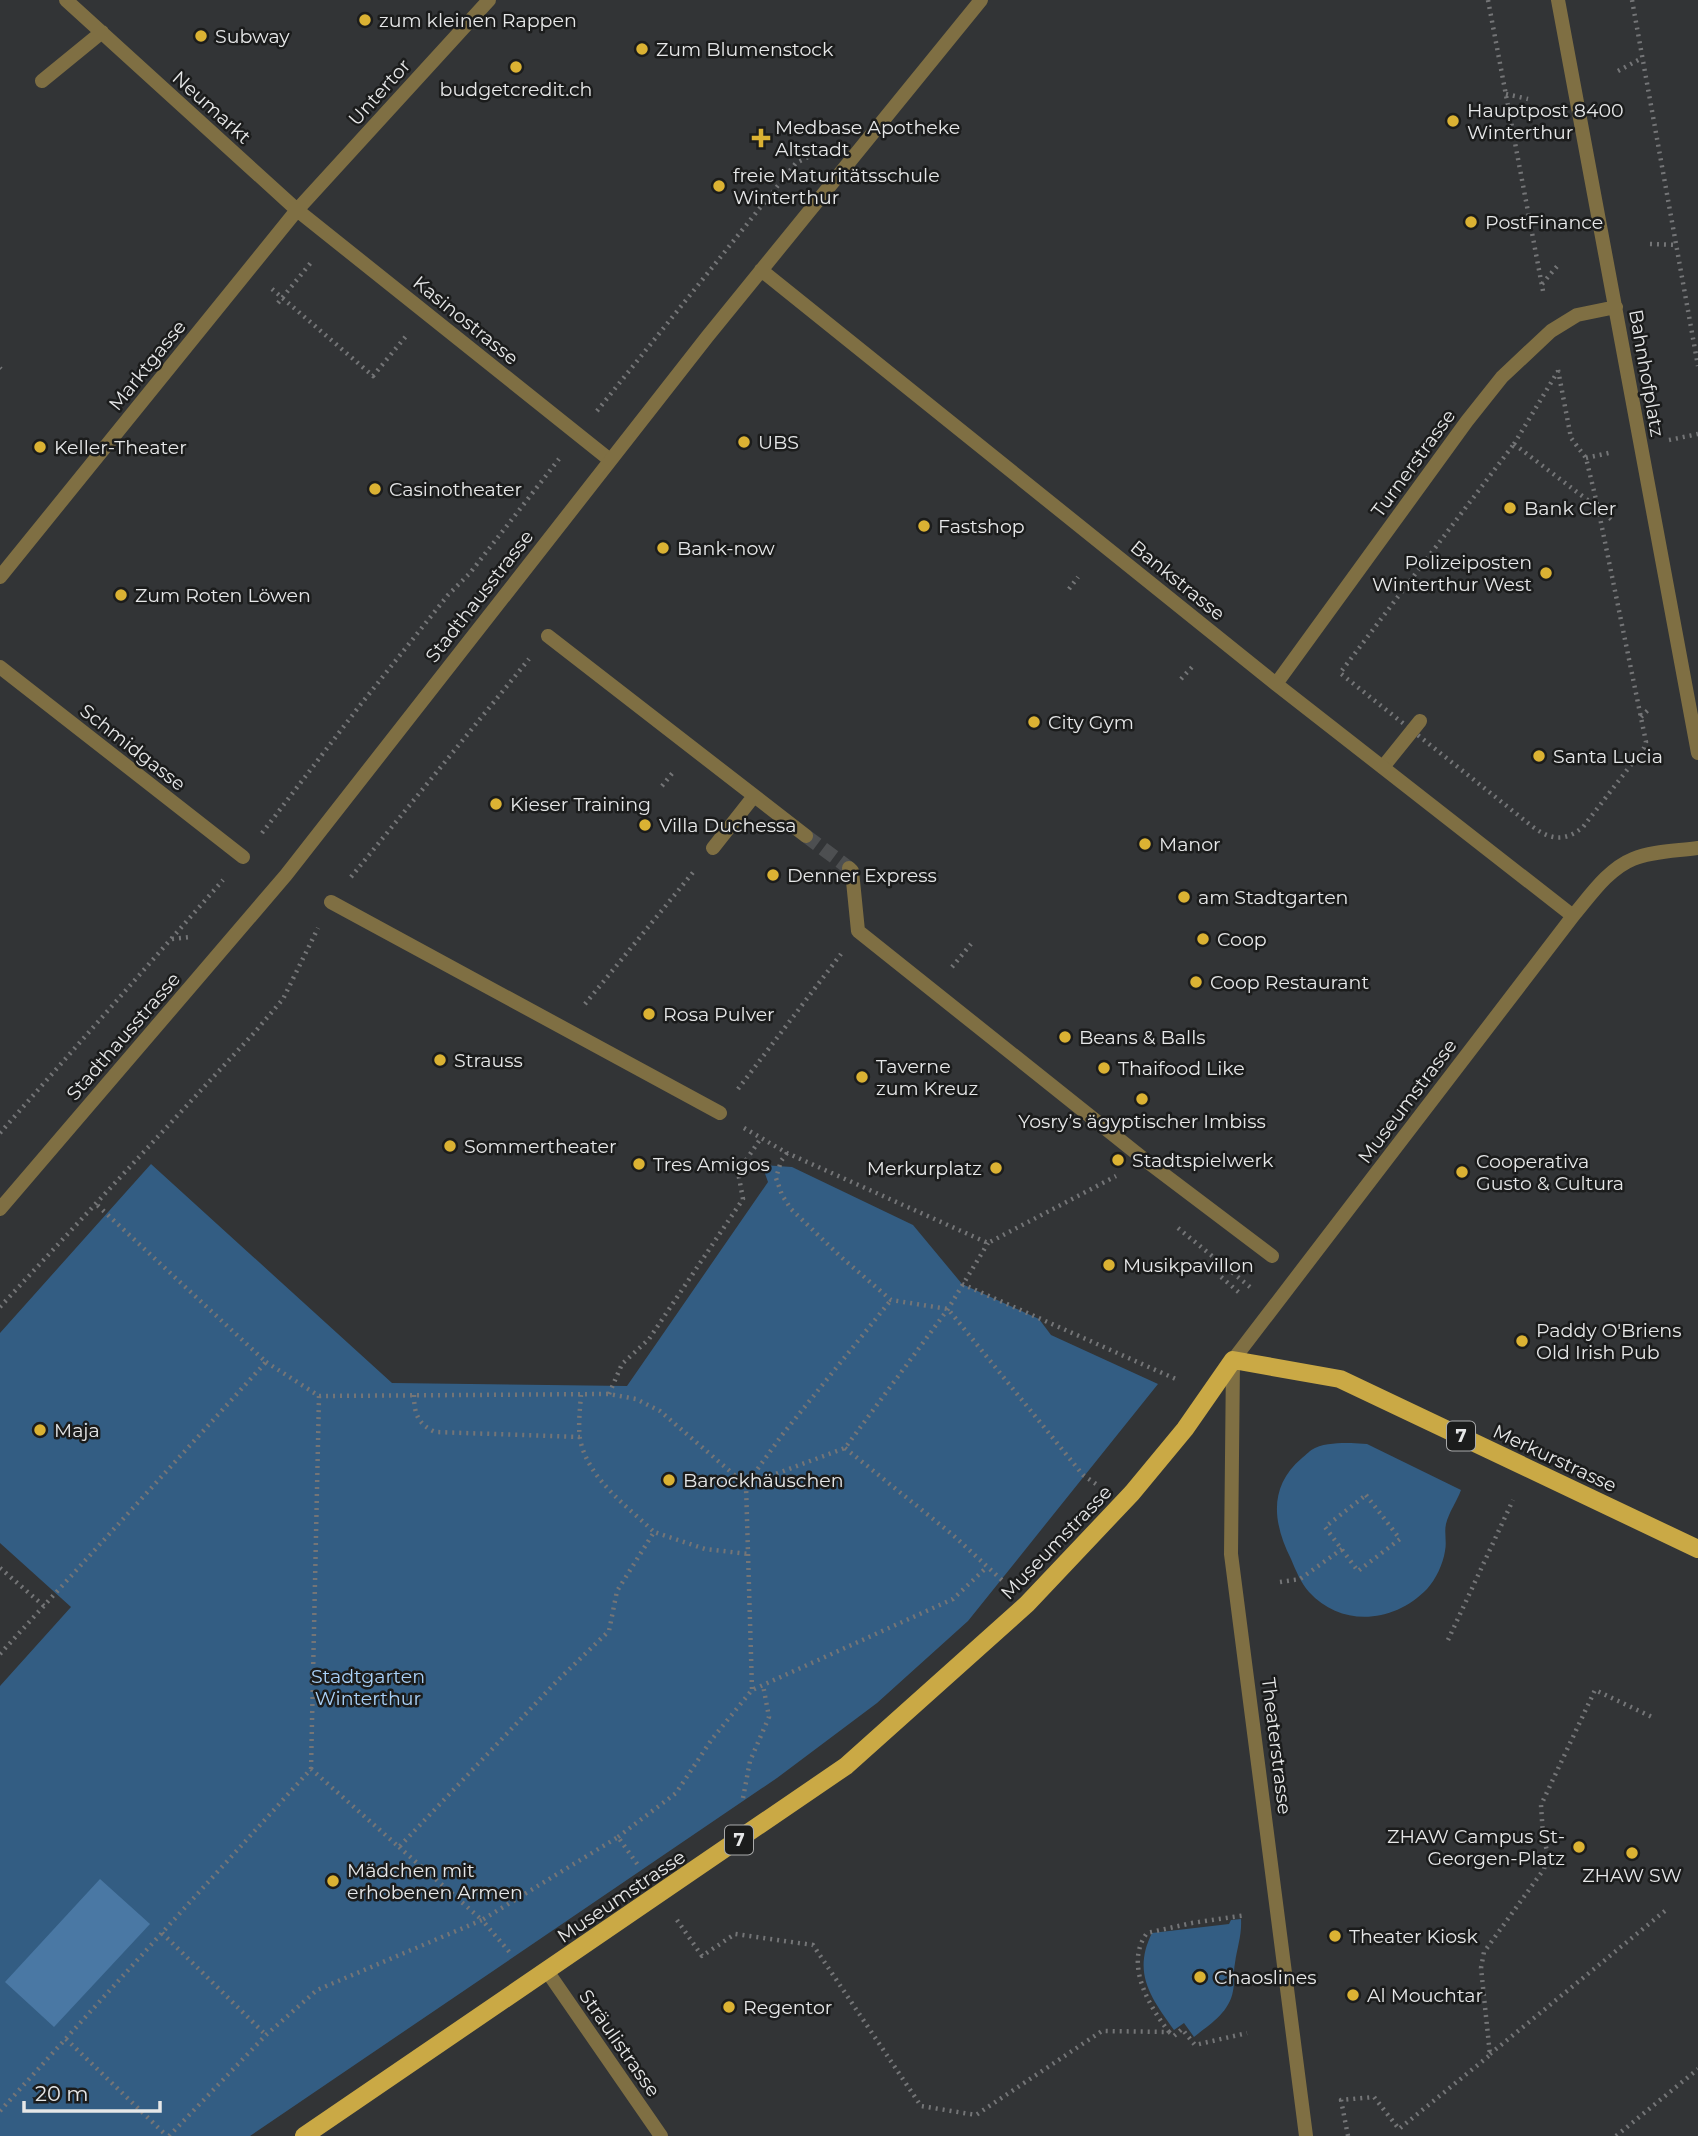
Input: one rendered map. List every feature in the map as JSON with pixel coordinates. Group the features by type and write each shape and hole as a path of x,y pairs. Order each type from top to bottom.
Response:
{"main road":[{"name":"Merkurstrasse","path":"1233,1360 1340,1379 1698,1549"},
{"name":"Museumstrasse","path":"304,2136 846,1766 1027,1604 1132,1493 1185,1429 1233,1360"}],"street":[{"name":"Neumarkt","path":"66,0 298,210"},
{"name":"Untertor","path":"298,210 489,0"},
{"name":"Stadthausstrasse","path":"0,1209 286,875 610,460 981,0"},
{"name":"Bahnhofplatz","path":"1558,0 1698,753"},
{"path":"42,81 102,33"},
{"name":"Kasinostrasse","path":"298,210 610,460"},
{"name":"Marktgasse","path":"0,577 298,210"},
{"name":"Bankstrasse","path":"761,271 1276,684 1573,916"},
{"name":"Turnerstrasse","path":"1276,684 1467,421 1502,377 1551,331 1577,315 1616,307"},
{"path":"548,636 806,836"},
{"name":"Schmidgasse","path":"0,667 243,857"},
{"path":"1383,767 1416,726"},
{"path":"713,848 754,796"},
{"name":"Museumstrasse","path":"1233,1360 1573,916 1607,878 1630,860 1698,848"},
{"path":"849,868 852,871 858,931 1145,1160 1272,1256"},
{"path":"331,902 720,1113"},
{"name":"Theaterstrasse","path":"1233,1360 1231,1555 1306,2136"},
{"name":"Sträulistrasse","path":"547,1971 660,2136"}],"path":[{"path":"1488,0 1543,291"},
{"path":"1632,0 1698,366"},
{"path":"1618,71 1643,58"},
{"path":"1506,94 1528,99"},
{"path":"0,1133 243,857 292,797 361,704 448,595 470,573 796,163 823,150"},
{"path":"332,238 280,300 373,376 425,312"},
{"path":"1650,244 1677,245"},
{"path":"1542,284 1559,264"},
{"path":"1558,370 1571,438 1586,458 1598,508 1646,742 1583,827 1562,838 1545,835 1416,726 1340,673 1514,444 1558,370"},
{"path":"1514,444 1614,521"},
{"path":"1069,589 1078,577"},
{"path":"0,1307 254,1034 283,999 331,902 548,636"},
{"path":"1181,679 1192,667"},
{"path":"1641,717 1649,709"},
{"path":"564,1029 713,848"},
{"path":"858,931 720,1113 787,1153 988,1243"},
{"path":"171,939 200,936"},
{"path":"609,1394 622,1364 649,1339 743,1199 738,1172 761,1138"},
{"path":"787,1153 780,1161 776,1178 791,1209 891,1300 948,1309 1083,1475 1096,1484"},
{"path":"746,1485 845,1448 948,1309 988,1243 1145,1160"},
{"path":"95,1203 267,1362 319,1396 609,1394 636,1399 660,1411 746,1485"},
{"path":"1174,1224 1275,1306"},
{"path":"1221,1277 1242,1295"},
{"path":"962,1284 1177,1380 1233,1360"},
{"path":"752,1690 746,1485 782,1435 891,1300"},
{"path":"0,1654 267,1362"},
{"path":"414,1395 414,1407 419,1421 435,1432 580,1437"},
{"path":"581,1395 580,1437 588,1464 603,1483 654,1532 705,1549 748,1554"},
{"path":"0,2111 311,1769 319,1396"},
{"path":"845,1448 953,1535 1027,1604"},
{"path":"1366,1495 1400,1539 1358,1571 1342,1549 1325,1527 1366,1495"},
{"path":"1448,1640 1513,1500"},
{"path":"399,1847 609,1630 617,1591 654,1532"},
{"path":"1280,1582 1300,1579 1342,1549"},
{"path":"66,2039 168,2136 267,2035 317,1990 482,1920 618,1837 676,1793 712,1739 752,1690 953,1599 987,1567"},
{"path":"0,1568 44,1606"},
{"path":"740,1809 750,1761 769,1717 763,1685"},
{"path":"1490,2055 1481,1968 1484,1952 1544,1869 1548,1855 1543,1835 1541,1805 1590,1700 1595,1690 1652,1717"},
{"path":"311,1769 482,1920 532,1982"},
{"path":"618,1837 645,1875"},
{"path":"1349,2136 1341,2099 1374,2097 1399,2129 1667,1910"},
{"path":"674,1916 702,1956 735,1934 813,1945 921,2106 976,2115 1102,2031 1169,2032"},
{"path":"1240,1917 1183,1922 1147,1933 1140,1942 1139,1979 1152,2010 1174,2036 1182,2029 1195,2045 1247,2033"},
{"path":"162,1933 267,2035"},
{"path":"1615,2136 1698,2069"}],"green space":[{"name":"Stadtgarten Winterthur","path":"151,1164 392,1383 627,1386 768,1182 762,1165 792,1167 913,1225 962,1284 1039,1319 1051,1335 1158,1384 968,1621 877,1703 777,1778 250,2136 0,2136 0,1686 71,1607 0,1543 0,1333"},
{"path":"1328,1444 1367,1444 1461,1490 1446,1524 1443,1561 1430,1585 1399,1609 1368,1617 1337,1612 1322,1604 1309,1592 1285,1546 1278,1519 1279,1493 1291,1469 1315,1448"},
{"path":"1241,1919 1234,1966 1234,1988 1227,2006 1194,2037 1184,2023 1174,2030 1152,1996 1144,1973 1146,1947 1152,1933 1229,1924 1231,1920"}],"shaded area":[{"path":"100,1879 150,1924 54,2027 5,1982"}],"tunnel":[{"path":"806,836 849,868"}],"place":[{"name":"zum kleinen Rappen","path":"365,20"},
{"name":"Subway","path":"201,36"},
{"name":"Zum Blumenstock","path":"642,49"},
{"name":"budgetcredit.ch","path":"516,67"},
{"name":"Hauptpost 8400 Winterthur","path":"1453,121"},
{"name":"Medbase Apotheke Altstadt","path":"761,138"},
{"name":"freie Maturitätsschule Winterthur","path":"719,186"},
{"name":"PostFinance","path":"1471,222"},
{"name":"UBS","path":"744,442"},
{"name":"Keller-Theater","path":"40,447"},
{"name":"Casinotheater","path":"375,489"},
{"name":"Bank Cler","path":"1510,508"},
{"name":"Fastshop","path":"924,526"},
{"name":"Bank-now","path":"663,548"},
{"name":"Polizeiposten Winterthur West","path":"1546,573"},
{"name":"Zum Roten Löwen","path":"121,595"},
{"name":"City Gym","path":"1034,722"},
{"name":"Santa Lucia","path":"1539,756"},
{"name":"Kieser Training","path":"496,804"},
{"name":"Villa Duchessa","path":"645,825"},
{"name":"Manor","path":"1145,844"},
{"name":"Denner Express","path":"773,875"},
{"name":"am Stadtgarten","path":"1184,897"},
{"name":"Coop","path":"1203,939"},
{"name":"Coop Restaurant","path":"1196,982"},
{"name":"Rosa Pulver","path":"649,1014"},
{"name":"Beans & Balls","path":"1065,1037"},
{"name":"Strauss","path":"440,1060"},
{"name":"Thaifood Like","path":"1104,1068"},
{"name":"Taverne zum Kreuz","path":"862,1077"},
{"name":"Yosry’s ägyptischer Imbiss","path":"1142,1099"},
{"name":"Sommertheater","path":"450,1146"},
{"name":"Stadtspielwerk","path":"1118,1160"},
{"name":"Tres Amigos","path":"639,1164"},
{"name":"Merkurplatz","path":"996,1168"},
{"name":"Cooperativa Gusto & Cultura","path":"1462,1172"},
{"name":"Musikpavillon","path":"1109,1265"},
{"name":"Paddy O'Briens Old Irish Pub","path":"1522,1341"},
{"name":"Maja","path":"40,1430"},
{"name":"Barockhäuschen","path":"669,1480"},
{"name":"ZHAW Campus St- Georgen-Platz","path":"1579,1847"},
{"name":"ZHAW SW","path":"1632,1853"},
{"name":"Mädchen mit erhobenen Armen","path":"333,1881"},
{"name":"Theater Kiosk","path":"1335,1936"},
{"name":"Chaoslines","path":"1200,1977"},
{"name":"Al Mouchtar","path":"1353,1995"},
{"name":"Regentor","path":"729,2007"}]}
